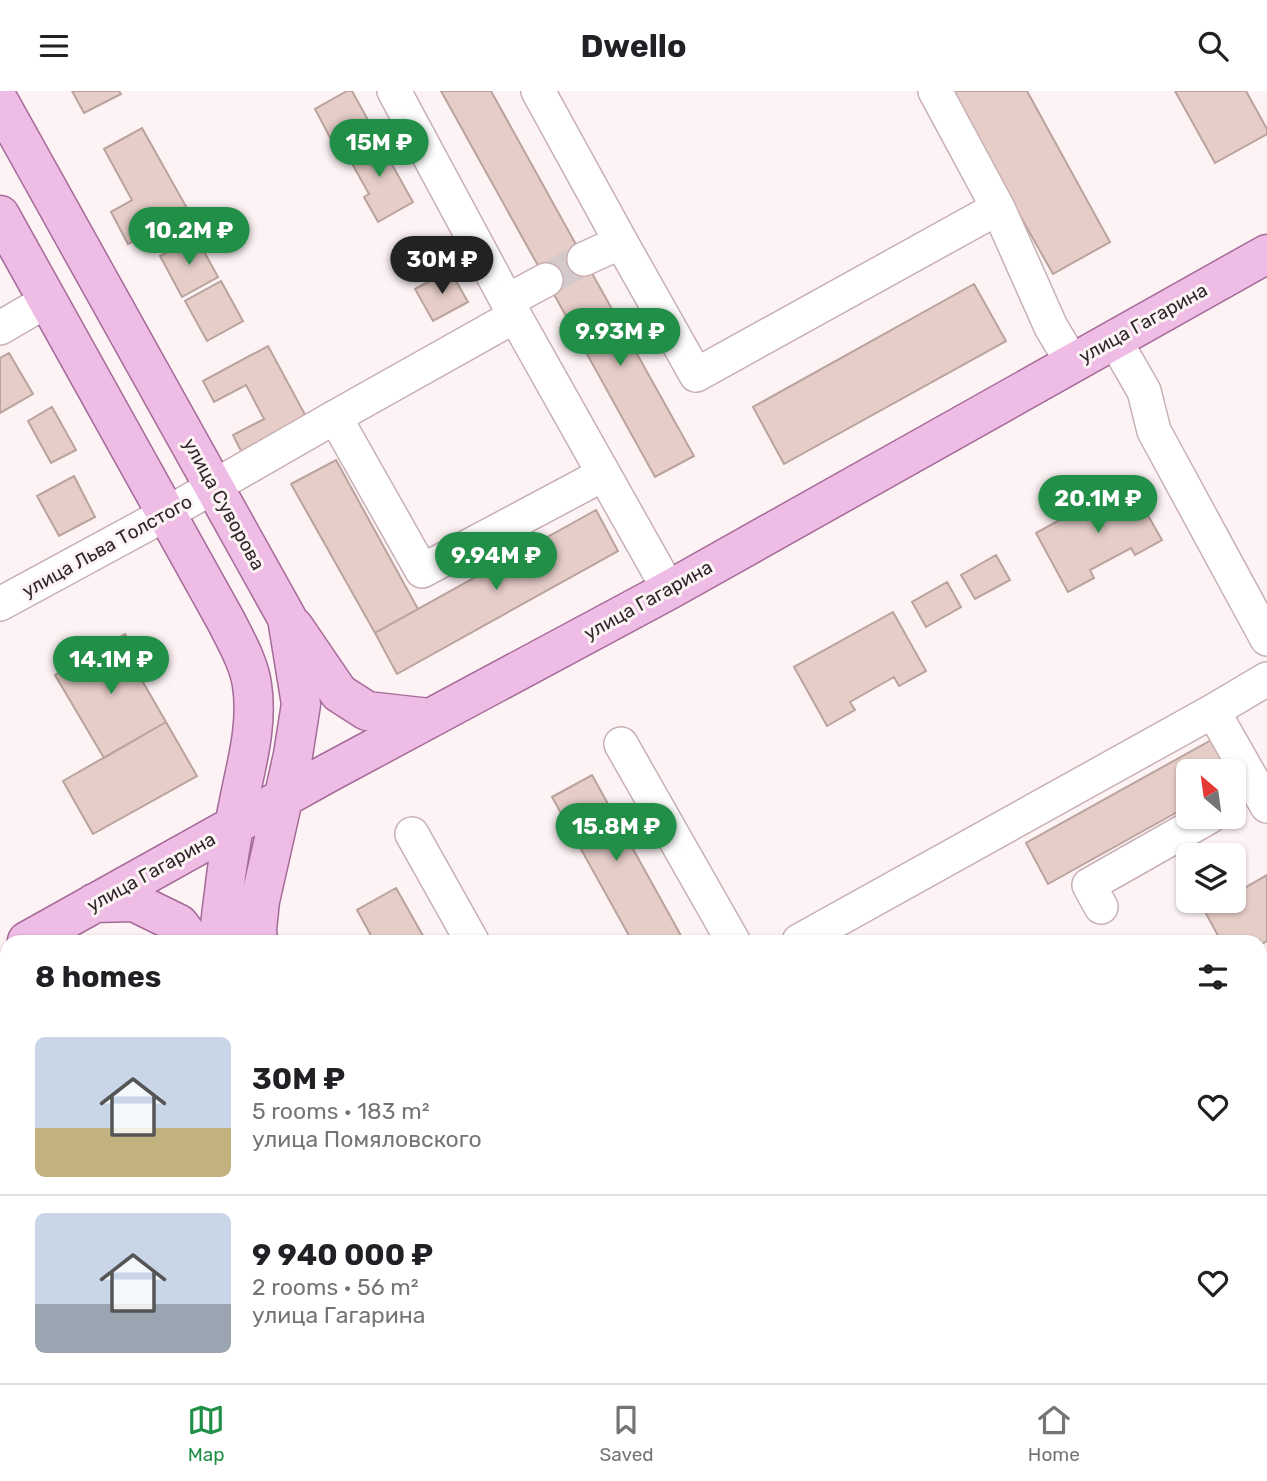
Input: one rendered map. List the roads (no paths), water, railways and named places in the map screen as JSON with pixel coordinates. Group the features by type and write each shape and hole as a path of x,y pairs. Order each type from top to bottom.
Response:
{"main road":[{"name":"улица Суворова","path":"0,103 288,618 301,704 293,755 260,901 258,935"},
{"path":"0,215 226,621 242,654 252,684 254,716 251,749 234,825 219,935"},
{"name":"улица Гагарина","path":"38,935 283,798 669,590 1267,254"},
{"path":"288,618 339,693 367,711 430,718"},
{"path":"94,904 134,902 178,924 187,935"}],"street":[{"path":"394,91 511,309 669,590"},
{"path":"538,91 696,375 998,208"},
{"path":"935,91 998,208 1051,327 1072,362"},
{"path":"584,258 621,242"},
{"name":"улица Льва Толстого","path":"0,604 166,514 335,417 511,309 546,280"},
{"path":"0,328 48,300"},
{"path":"1114,339 1144,391 1154,431 1267,639"},
{"path":"335,417 422,571 604,474"},
{"path":"810,935 1267,679"},
{"path":"1213,711 1253,800"},
{"path":"621,744 730,935"},
{"path":"1101,907 1088,885 1188,829"},
{"path":"412,834 469,935"}],"tunnel":[{"path":"546,280 584,259"}]}
